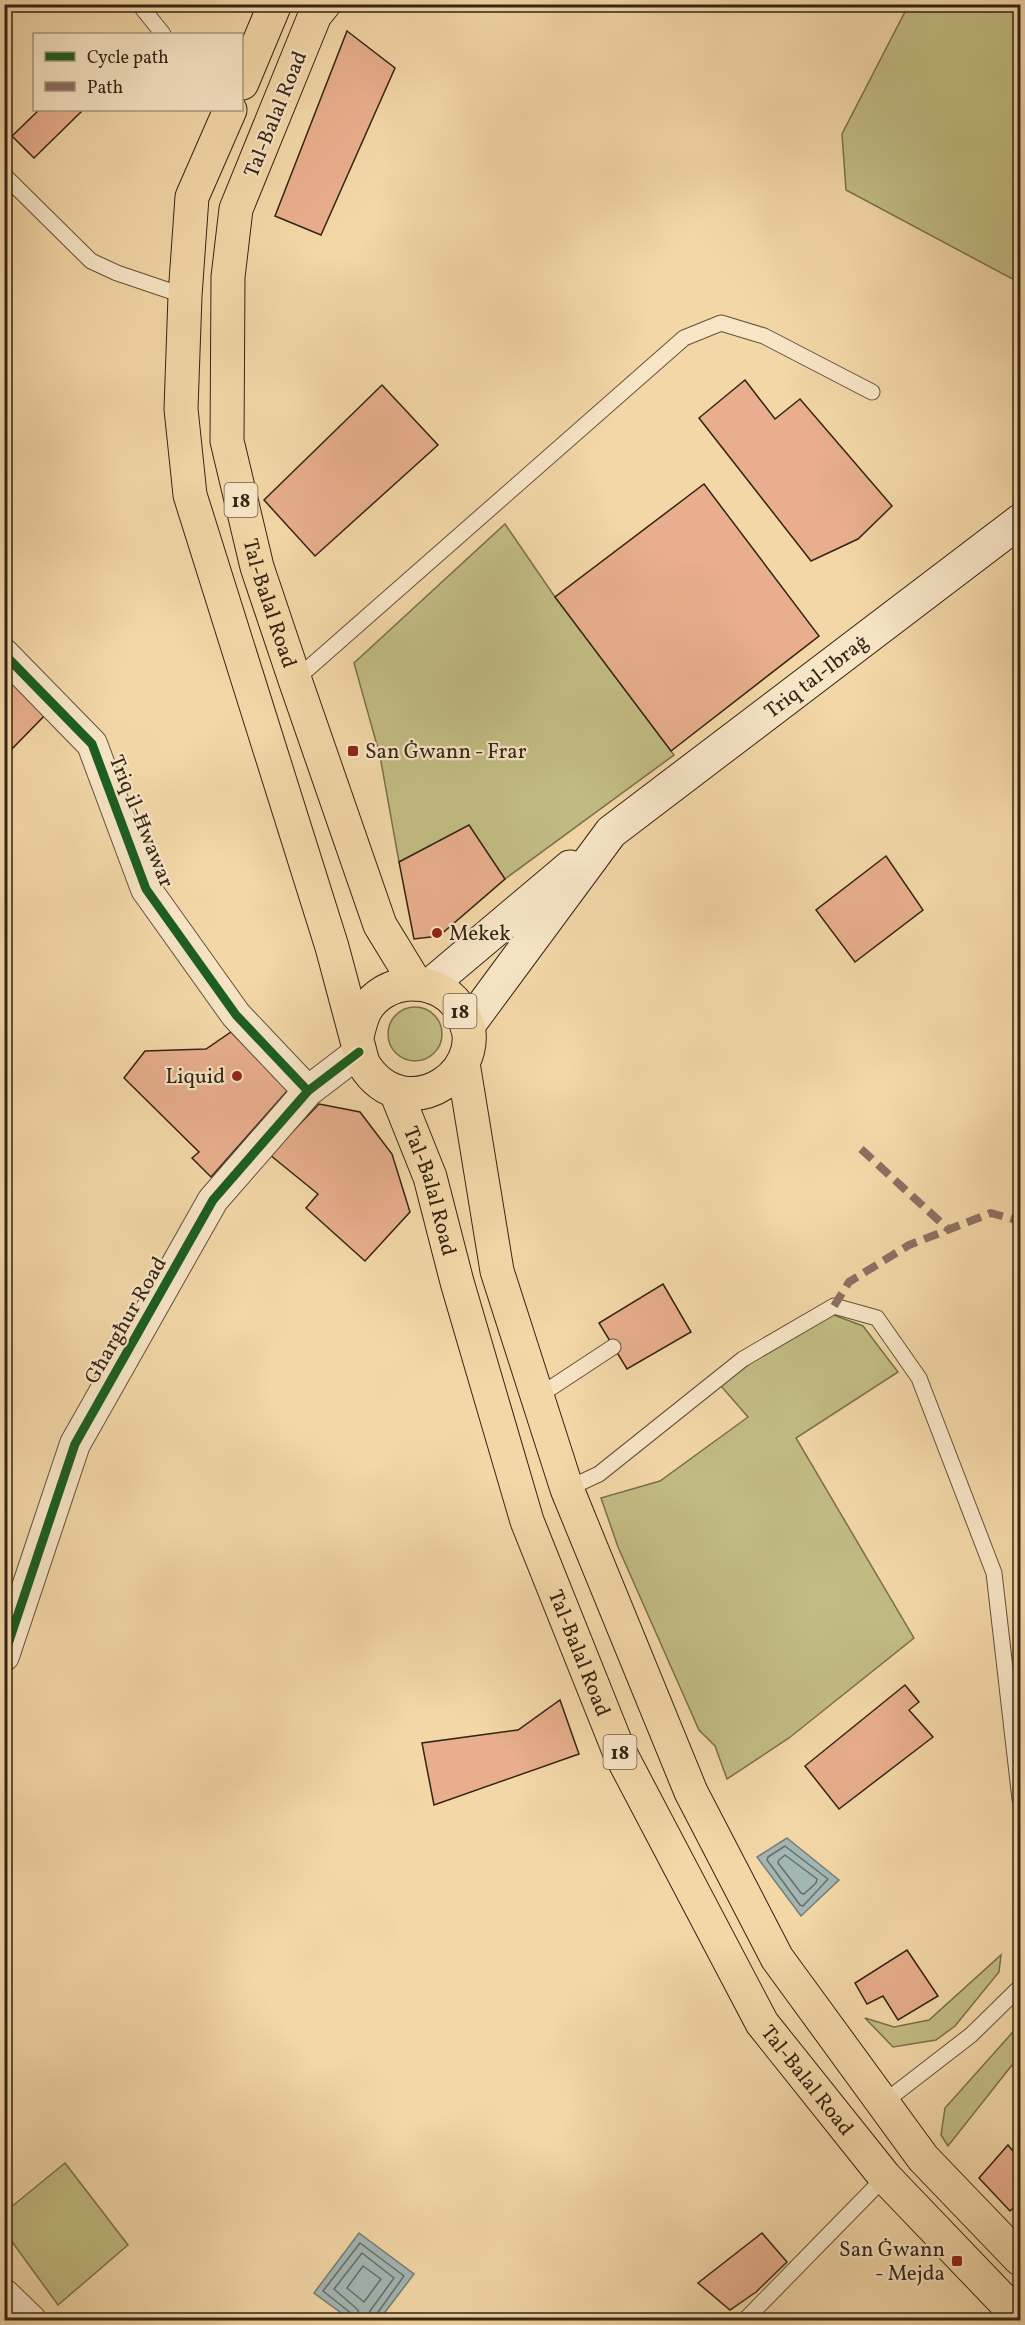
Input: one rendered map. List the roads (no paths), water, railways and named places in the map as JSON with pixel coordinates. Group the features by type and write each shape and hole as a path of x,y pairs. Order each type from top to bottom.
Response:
{"highway":[{"name":"Tal-Balal Road","path":"243,81 275,4"},
{"name":"Tal-Balal Road","path":"230,111 192,197 185,296 181,409 190,495 332,947 358,1045 369,1073 378,1082 396,1092 426,1093 441,1086 454,1076 463,1063 468,1045 467,1027 458,1006 441,992 423,985 380,925 257,567 227,441 228,278 236,209 315,15 324,4"},
{"name":"18","path":"358,1045 360,1022 366,1009 376,998 402,984 423,985"},
{"name":"Tal-Balal Road","path":"463,1063 497,1271 567,1489 691,1792 777,1958 923,2158 1020,2259"},
{"name":"Tal-Balal Road","path":"396,1092 430,1178 457,1281 527,1521 619,1751 762,2023 885,2177 1020,2318"}],"main road":[{"name":"Triq tal-Ibraġ","path":"423,985 611,832 1020,521"},
{"name":"Triq tal-Ibraġ","path":"467,1027 611,832"}],"street":[{"name":"Triq il-Ħwawar","path":"4,654 92,744 146,889 236,1015 308,1091"},
{"name":"Għargħur Road","path":"4,1656 75,1444 213,1200 308,1091 358,1045"},
{"path":"4,2294 31,2320"}],"lane":[{"path":"139,4 162,33"},
{"path":"4,175 90,261 117,273 185,296"},
{"path":"295,680 684,339 721,323 764,336 872,392"},
{"path":"567,1489 599,1474 742,1359 834,1306 877,1318 919,1378 994,1573 1020,1799"},
{"path":"537,1397 613,1347"},
{"path":"883,2103 971,2035 1020,1987"},
{"path":"745,2320 885,2177"}],"water":[{"path":"787,1838 839,1880 801,1916 757,1857"},
{"path":"359,2233 414,2274 379,2320 351,2320 314,2293"}],"place":[{"name":"San Ġwann - Frar","path":"353,751"},
{"name":"Mekek","path":"437,933"},
{"name":"Liquid","path":"237,1076"},
{"name":"San Ġwann - Mejda","path":"957,2261"}]}
